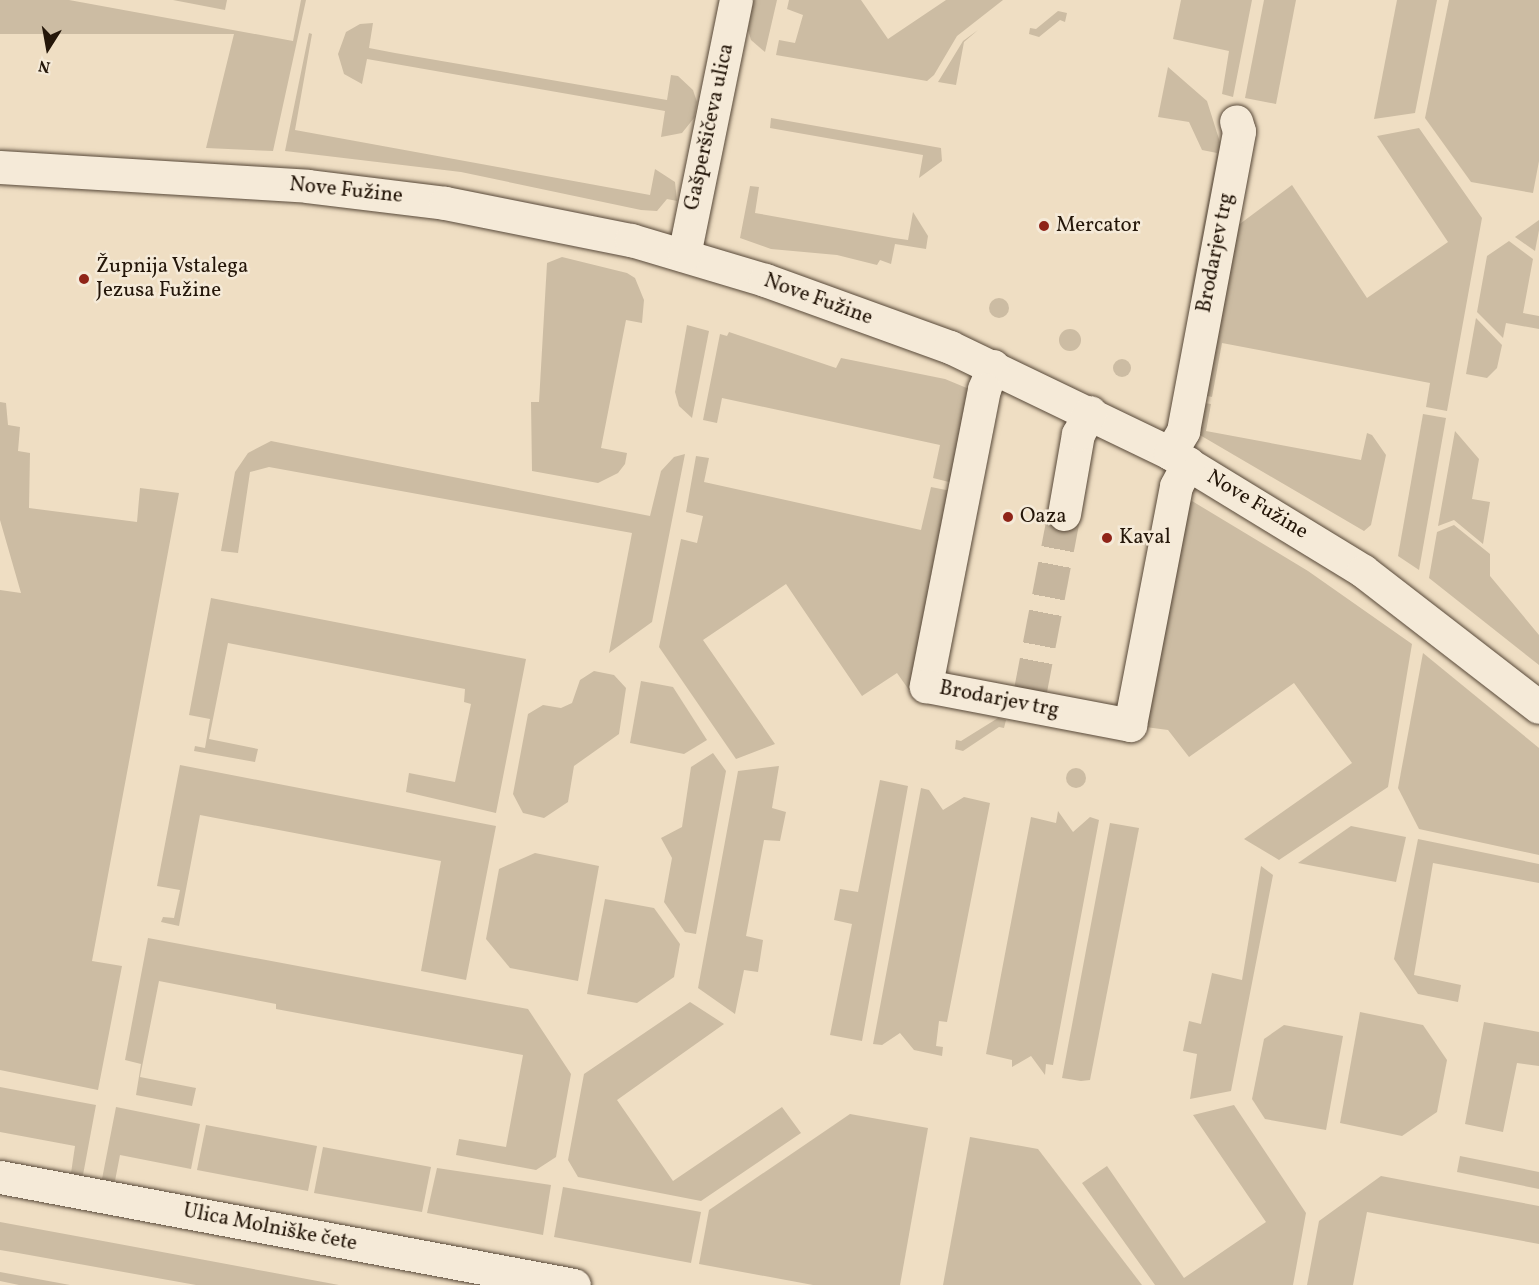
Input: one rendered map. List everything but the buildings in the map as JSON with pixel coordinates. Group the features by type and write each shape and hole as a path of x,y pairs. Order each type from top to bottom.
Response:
{"street":[{"name":"Gašperšičeva ulica","path":"684,255 736,0"},
{"name":"Brodarjev trg","path":"993,366 984,389 926,687 1130,726 1176,486 1183,431 1239,131 1236,121"},
{"name":"Nove Fužine","path":"0,167 224,179 368,192 520,216 684,255 787,288 993,366 1179,458 1363,571 1539,707"},
{"path":"1064,513 1078,434 1090,412"},
{"name":"Ulica Molniške čete","path":"0,1177 574,1285"}],"shaded area":[{"path":"0,0 69,0 293,41 301,0 306,0 273,151 206,148 234,34 0,34"},
{"path":"173,0 227,0 225,10"},
{"path":"753,0 777,0 765,52 751,40 748,30"},
{"path":"789,0 861,0 888,39 946,0 1003,0 957,36 934,75 927,81 776,55 779,40 795,43 803,15 787,9"},
{"path":"1181,0 1252,0 1233,97 1222,94 1229,51 1173,39"},
{"path":"1264,0 1296,0 1276,104 1245,98"},
{"path":"1397,0 1437,0 1415,113 1374,119"},
{"path":"1449,0 1539,0 1539,161 1533,193 1471,182 1425,118"},
{"path":"1058,11 1067,13 1065,22 1060,20 1039,37 1029,34 1030,28 1036,29"},
{"path":"373,23 369,48 395,53 667,100 671,75 678,76 693,90 697,102 694,118 682,133 661,137 665,111 367,59 362,84 344,74 338,54 346,32 360,24"},
{"path":"978,30 964,42 956,85 938,82 963,41"},
{"path":"309,33 312,34 295,130 650,195 655,169 675,182 677,201 667,199 657,211 641,210 461,172 285,151"},
{"path":"1168,67 1207,101 1224,155 1187,361 1191,290 1217,153 1202,150 1189,122 1158,117"},
{"path":"771,118 941,148 942,161 919,178 923,155 770,128"},
{"path":"1419,128 1482,218 1447,411 1426,407 1430,383 1222,343 1212,397 1198,394 1229,232 1292,185 1367,298 1448,242 1377,136"},
{"path":"750,186 759,187 755,213 894,238 908,240 913,212 928,236 926,249 895,244 891,264 880,260 877,265 837,255 771,249 740,238"},
{"path":"1539,220 1539,230 1535,251 1515,237"},
{"path":"1509,241 1533,259 1523,313 1539,316 1539,329 1506,323 1503,338 1477,312 1487,256"},
{"path":"562,257 627,273 635,278 644,300 642,323 626,320 601,448 627,453 625,464 618,473 598,483 532,471 531,402 539,402 547,263"},
{"path":"999,298 1006,301 1009,308 1006,315 999,318 992,315 989,308 992,301"},
{"path":"1476,318 1502,345 1497,368 1487,378 1466,374"},
{"path":"687,325 709,331 692,418 679,406 675,392"},
{"path":"1070,329 1080,336 1081,340 1074,350 1070,351 1060,344 1059,340 1066,330"},
{"path":"729,332 836,368 841,358 945,379 974,391 957,484 933,478 940,445 722,398 717,423 703,420 720,334 727,336"},
{"path":"1118,359 1126,359 1131,364 1129,375 1118,377 1113,372 1113,364"},
{"path":"0,402 6,403 8,425 20,427 18,451 30,453 29,508 137,522 140,488 179,493 92,961 122,966 98,1090 0,1070 0,590 21,593 0,520"},
{"path":"1197,402 1211,404 1206,431 1361,460 1367,433 1372,435 1386,455 1371,525 1364,531 1193,431"},
{"path":"1423,414 1446,418 1419,570 1398,556"},
{"path":"1455,431 1479,459 1472,499 1490,502 1483,544 1454,520 1438,526"},
{"path":"271,441 650,516 661,471 674,457 685,454 652,622 609,653 632,533 269,467 250,472 238,553 221,551 235,472 248,453"},
{"path":"696,456 709,458 704,482 921,530 931,487 956,492 920,684 909,690 897,673 862,696 786,584 703,640 775,744 736,759 659,647 681,539 697,543 703,516 686,512"},
{"path":"1192,501 1308,571 1412,644 1388,787 1279,860 1244,839 1352,763 1294,683 1189,757 1168,730 1138,726 1179,509"},
{"path":"1454,525 1490,554 1490,576 1539,635 1539,665 1429,578 1437,532"},
{"path":"211,598 526,659 496,813 406,792 409,773 455,782 471,704 464,702 465,689 228,643 209,739 258,749 255,762 194,751 195,746 205,748 210,719 189,715"},
{"path":"1423,653 1539,748 1539,855 1419,829 1398,788"},
{"path":"594,671 614,675 626,688 619,734 574,766 568,802 544,818 523,813 513,794 528,714 543,705 561,708 572,703 580,680"},
{"path":"641,681 673,687 707,740 684,754 630,743"},
{"path":"998,718 1006,720 1004,728 999,727 963,751 955,749 956,740 961,741"},
{"path":"713,753 726,771 696,934 685,932 664,902 672,858 661,838 682,827 691,767"},
{"path":"180,765 496,826 466,980 421,971 441,861 200,815 179,926 161,922 163,917 174,918 180,890 157,886"},
{"path":"779,766 772,808 786,812 780,841 764,840 746,936 763,940 758,972 744,970 735,1014 698,988 738,771"},
{"path":"1076,768 1083,771 1086,778 1083,785 1076,788 1069,785 1066,778 1069,771"},
{"path":"880,780 908,786 862,1041 830,1035 852,924 834,920 840,889 858,892"},
{"path":"921,788 929,790 943,810 964,797 990,803 947,1022 939,1021 936,1046 943,1047 942,1056 914,1050 900,1033 882,1045 873,1044"},
{"path":"1058,811 1073,832 1090,817 1099,820 1053,1065 1046,1064 1045,1075 1031,1056 1012,1067 1012,1060 986,1054 1031,817 1056,823"},
{"path":"1110,823 1139,828 1090,1080 1081,1081 1062,1078"},
{"path":"1351,826 1406,837 1396,882 1298,863"},
{"path":"1418,839 1539,864 1539,883 1433,863 1414,975 1461,985 1458,1002 1418,994 1394,959"},
{"path":"535,853 599,866 578,981 510,968 486,939 499,869"},
{"path":"1261,866 1273,875 1231,1091 1190,1099 1197,1054 1183,1051 1189,1021 1201,1024 1212,973 1242,980"},
{"path":"605,899 654,908 680,944 674,977 637,1003 587,994"},
{"path":"148,938 528,1009 571,1074 556,1157 536,1170 456,1155 459,1139 506,1147 523,1055 276,1009 276,1004 159,981 140,1077 196,1088 192,1106 136,1095 141,1064 125,1060"},
{"path":"690,1002 724,1024 617,1100 673,1181 782,1107 801,1133 701,1201 578,1177 568,1160 584,1074"},
{"path":"1360,1012 1423,1025 1447,1060 1437,1112 1402,1136 1340,1123"},
{"path":"1484,1022 1539,1032 1539,1066 1517,1063 1503,1132 1465,1124"},
{"path":"1284,1025 1343,1036 1326,1130 1265,1119 1252,1099 1264,1039"},
{"path":"0,1087 96,1105 83,1175 71,1173 75,1146 0,1132"},
{"path":"1234,1105 1306,1213 1293,1285 1155,1285 1082,1183 1107,1166 1184,1278 1266,1222 1193,1115"},
{"path":"116,1107 200,1124 191,1169 120,1155 115,1181 102,1179"},
{"path":"850,1114 928,1128 900,1285 813,1285 699,1264 709,1210"},
{"path":"206,1125 317,1146 308,1191 197,1170"},
{"path":"970,1137 1038,1149 1142,1285 943,1285"},
{"path":"323,1147 431,1167 422,1212 314,1193"},
{"path":"1460,1156 1539,1172 1539,1189 1457,1172"},
{"path":"437,1168 551,1185 543,1235 427,1213"},
{"path":"1381,1176 1539,1206 1539,1244 1367,1212 1353,1285 1307,1285 1319,1221"},
{"path":"563,1187 701,1212 691,1263 554,1237"},
{"path":"0,1222 339,1285 196,1285 0,1250"},
{"path":"0,1272 70,1285 19,1285 0,1281"}],"tunnel":[{"path":"1030,693 1064,514"}],"place":[{"name":"Mercator","path":"1044,226"},
{"name":"Župnija Vstalega Jezusa Fužine","path":"84,279"},
{"name":"Oaza","path":"1008,517"},
{"name":"Kaval","path":"1107,538"}]}
